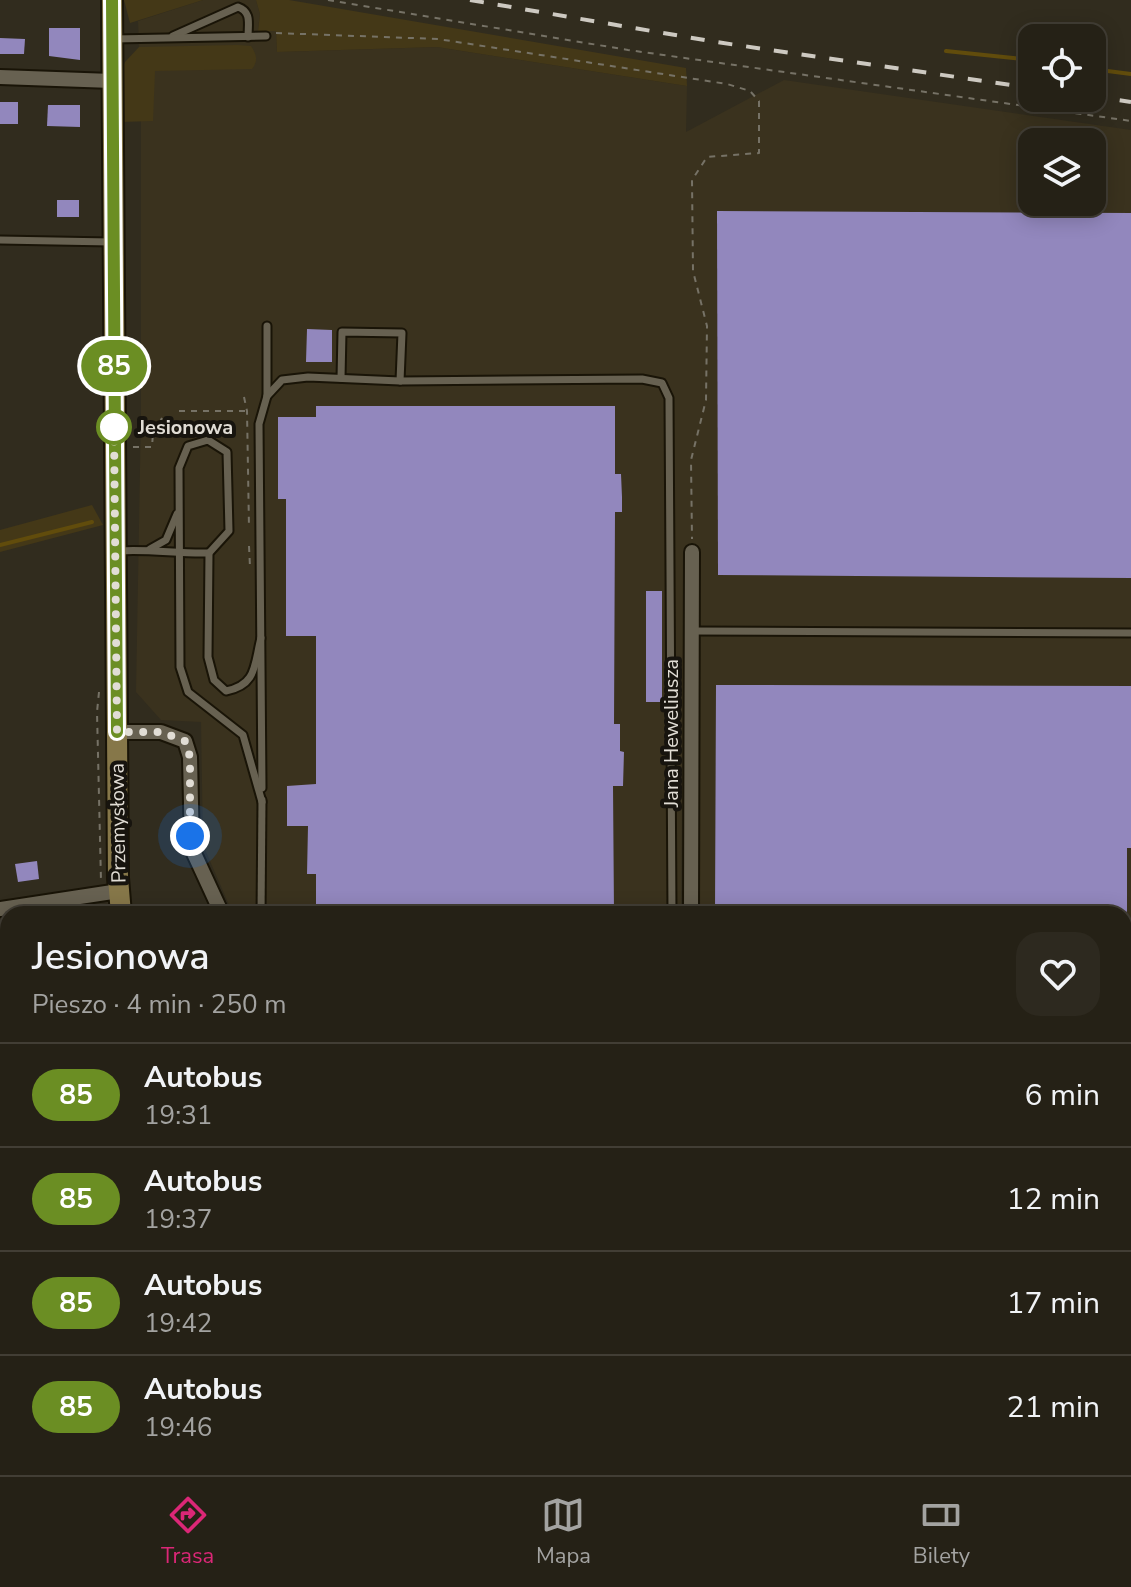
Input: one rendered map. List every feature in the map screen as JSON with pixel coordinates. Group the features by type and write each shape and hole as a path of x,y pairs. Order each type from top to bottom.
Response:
{"street":[{"path":"112,0 117,732 161,732 185,741 190,757 192,849 218,906"},
{"path":"0,77 112,81"},
{"name":"Jana Heweliusza","path":"691,906 692,552"},
{"name":"Przemysłowa","path":"117,732 120,906"},
{"path":"20,906 119,891"}],"lane":[{"path":"169,38 238,7 249,16 248,37"},
{"path":"112,39 266,36"},
{"path":"0,240 113,242"},
{"path":"261,906 259,424 267,396 267,326"},
{"path":"341,378 342,332 402,333 400,381"},
{"path":"267,396 282,380 308,377 400,381 642,379 662,383 669,398 672,906"},
{"path":"261,638 250,681 241,688 226,691 214,680 208,657 209,553 229,531 227,452 208,440 188,446 179,468 180,667 188,692 243,735 262,802"},
{"path":"150,549 166,540 179,509"},
{"path":"115,551 150,549 179,554 209,553"},
{"path":"692,631 1131,633"}],"path":[{"path":"328,0 628,50 1131,121"},
{"path":"266,36 277,33 438,39 727,84 750,91 759,101 759,153 707,157 692,180 693,271 707,326 706,400 691,460 692,552"},
{"path":"244,397 247,411 249,528"},
{"path":"179,411 247,411"},
{"path":"133,447 152,447 153,433 162,418"},
{"path":"249,543 249,567 260,567"}],"shaded area":[{"path":"124,0 203,0 130,23"},
{"path":"203,0 256,0 260,14 258,30 276,31 277,52 437,47 687,86 686,132 784,80 1131,130 1131,906 699,906 699,552 684,553 681,906 230,906 203,845 201,722 161,720 136,692 141,413 141,88 138,21"},
{"path":"256,0 289,0 686,68 687,86 437,47 277,52 276,31 258,31 260,14"},
{"path":"251,46 255,52 252,69 155,71 153,121 120,122 121,71 139,47"},
{"path":"92,505 103,525 0,552 0,530"}],"building":[{"path":"49,28 80,28 80,60 49,56"},
{"path":"0,38 25,39 24,54 0,54"},
{"path":"0,102 18,102 18,124 0,124"},
{"path":"48,105 80,105 80,127 47,126"},
{"path":"57,200 79,200 79,217 57,217"},
{"path":"717,211 1018,212 1018,216 1131,213 1131,578 718,575"},
{"path":"307,329 332,330 332,362 306,362"},
{"path":"316,406 615,406 615,474 621,474 622,512 615,512 614,724 620,724 620,751 624,752 623,786 613,786 614,906 316,906 316,874 307,874 308,826 287,826 287,786 316,784 316,636 286,636 286,499 278,499 278,417 316,417"},
{"path":"646,591 662,591 662,702 646,702"},
{"path":"716,685 1131,686 1131,848 1127,848 1127,906 715,906"},
{"path":"37,861 39,879 18,882 15,864"}],"waterway":[{"path":"946,51 1018,59"},
{"path":"1106,71 1131,74"},
{"path":"0,545 92,522"}],"railway":[{"path":"470,0 716,42 1018,86"},
{"path":"1106,98 1131,102"}],"bus line":[{"name":"85","path":"112,0 117,732"}],"place":[{"name":"Jesionowa","path":"114,427"}],"route":[{"path":"114,427 117,732 161,732 185,741 190,757 190,836"}]}
